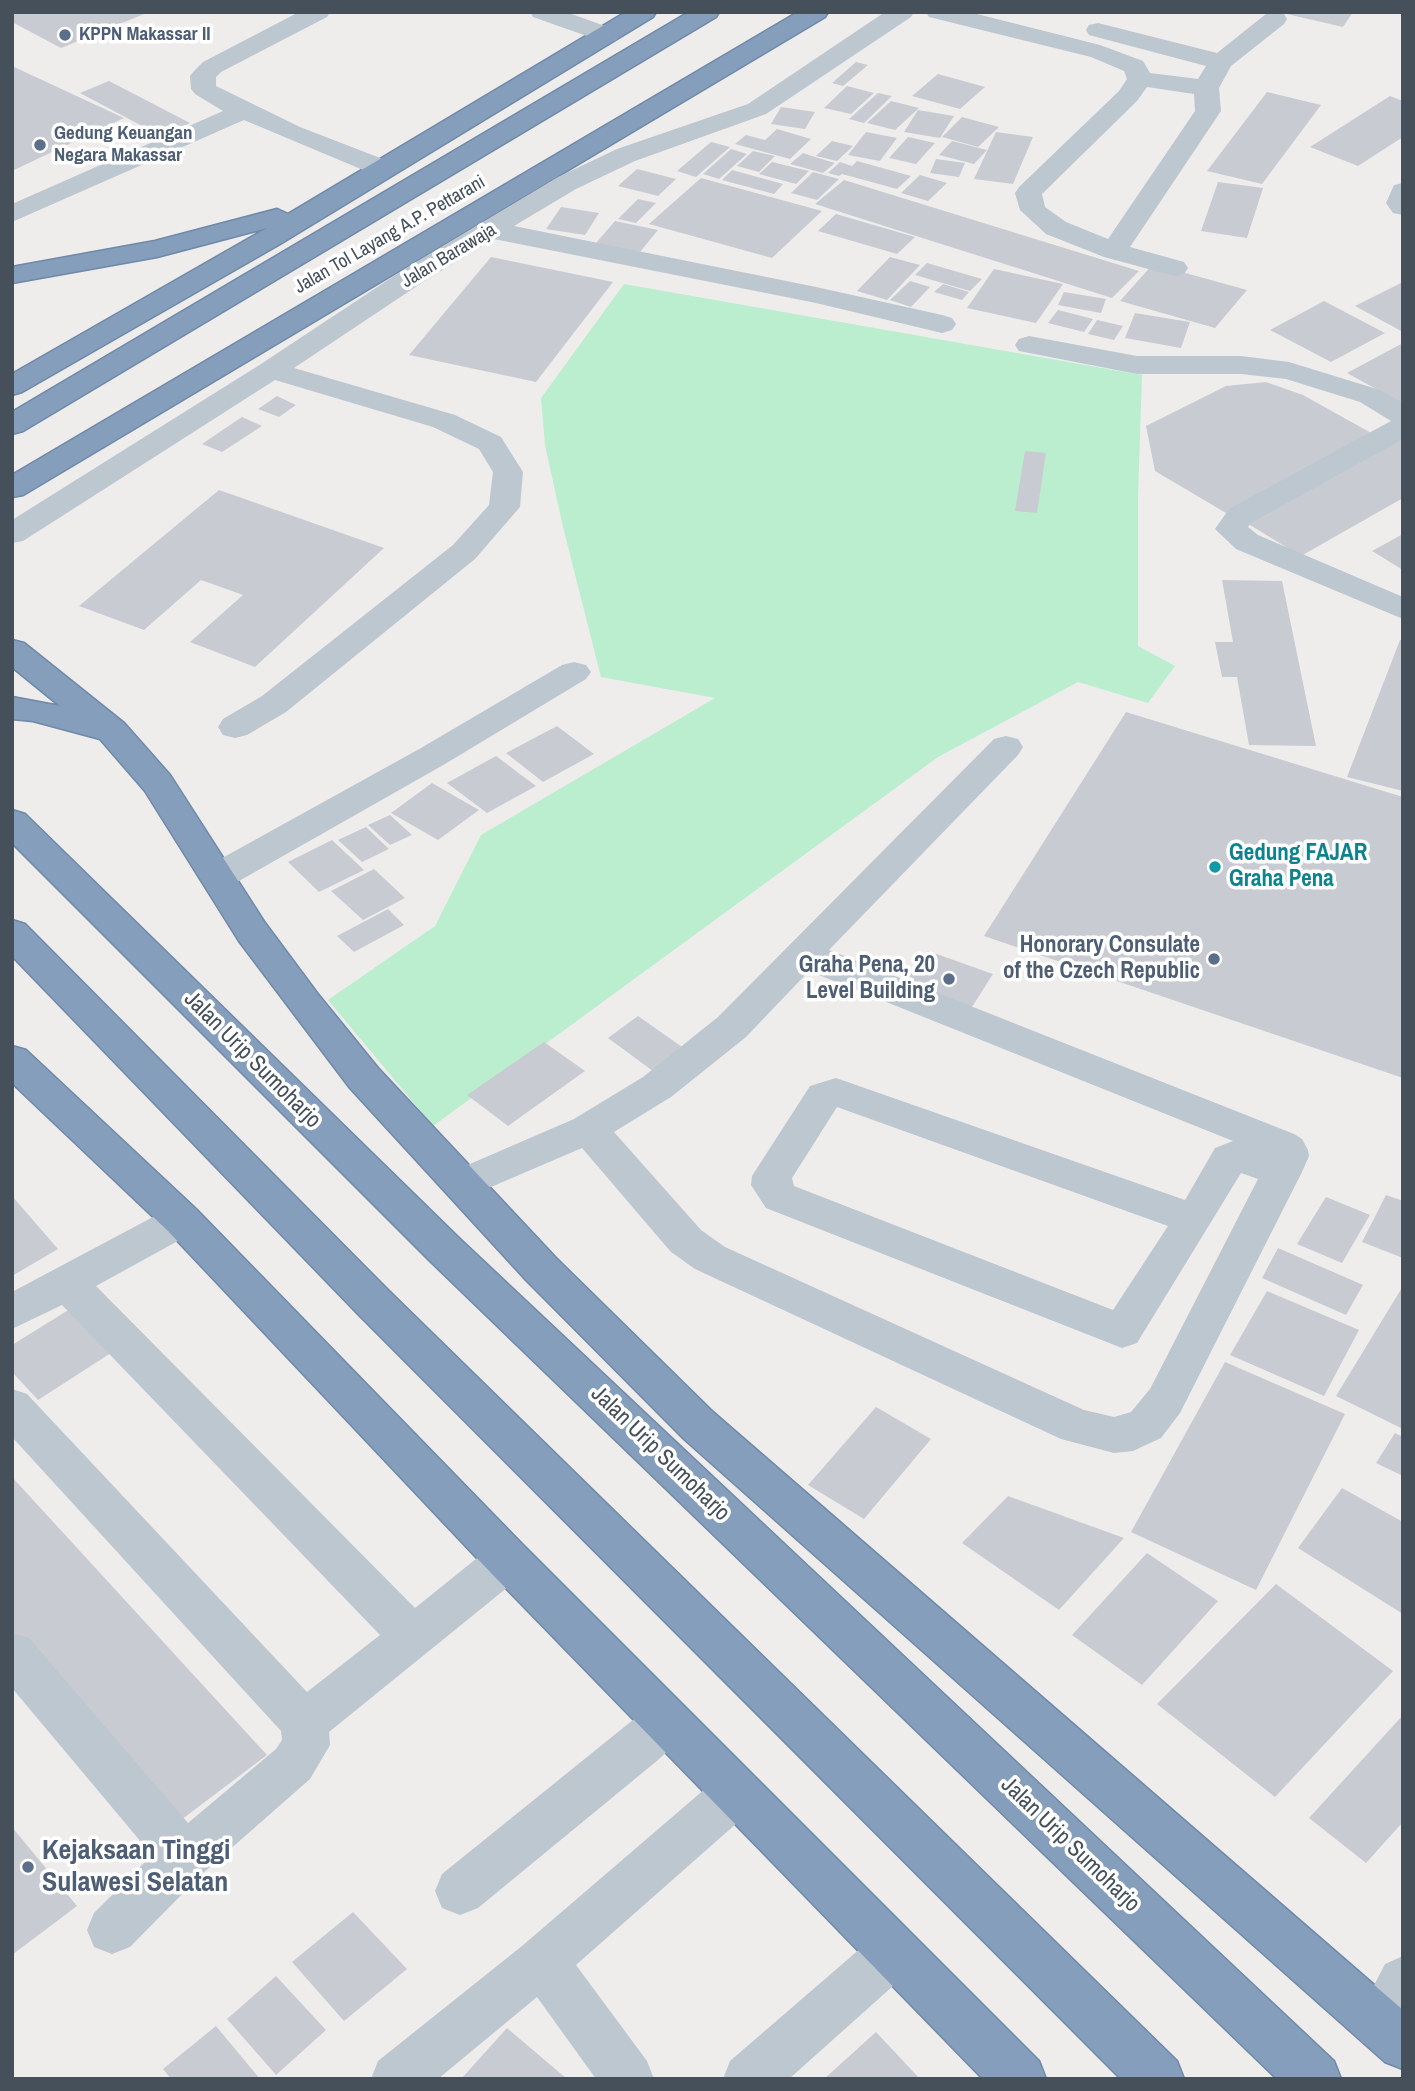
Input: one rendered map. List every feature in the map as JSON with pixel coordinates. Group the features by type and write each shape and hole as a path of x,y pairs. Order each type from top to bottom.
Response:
{"highway":[{"path":"12,386 270,238 319,206 645,12"},
{"name":"Jalan Tol Layang A.P. Pettarani","path":"12,425 707,12"},
{"name":"Jalan Tol Layang A.P. Pettarani","path":"218,337 767,12"},
{"path":"12,488 816,12"},
{"path":"12,275 157,249 319,206"},
{"path":"12,650 112,731 158,783 252,932 364,1078 541,1269 699,1426 1395,2016"},
{"path":"12,708 33,710 112,731"},
{"name":"Jalan Urip Sumoharjo","path":"12,822 445,1250 1315,2079"},
{"path":"12,933 373,1302 1158,2079"},
{"path":"12,1060 182,1220 666,1722 1020,2079"}],"street":[{"path":"318,12 235,53 203,76 202,84 207,93 244,111 384,169"},
{"path":"542,12 607,35"},
{"name":"Jalan Barawaja","path":"12,534 271,370 416,274 589,170 757,109 902,12"},
{"path":"938,12 1091,29 1221,62"},
{"path":"1114,251 1208,111 1206,88 1221,62 1275,19"},
{"path":"1091,29 1100,52 1135,66 1140,79"},
{"path":"1140,79 1206,88"},
{"path":"1140,79 1128,96 1028,193 1033,210 1056,228 1114,251 1174,268"},
{"path":"12,214 244,111"},
{"path":"1403,191 1399,203 1403,207"},
{"path":"492,230 816,295 942,324"},
{"path":"1029,345 1138,365 1241,365 1289,371 1349,387 1403,416"},
{"path":"235,727 274,704 464,552 504,507 507,484 508,472 490,443 444,421 271,370"},
{"path":"1403,427 1240,516 1231,529 1247,542 1403,609"},
{"path":"219,876 433,757 574,672"},
{"path":"463,1184 588,1129 657,1087 732,1027 1006,747"},
{"path":"588,1129 686,1241 710,1258 1076,1426 1114,1434 1133,1433 1146,1425 1165,1401 1282,1172 1289,1153 1280,1144 805,955"},
{"path":"1194,1219 836,1092 824,1096 819,1102 772,1176 771,1185 780,1197 1122,1331 1194,1219 1229,1159 1242,1157 1282,1172"},
{"path":"12,1312 182,1220"},
{"path":"68,1283 411,1636"},
{"path":"12,1407 305,1723 306,1745 293,1764 185,1857 112,1930"},
{"path":"305,1723 508,1560"},
{"path":"12,1653 185,1857"},
{"path":"460,1891 666,1722"},
{"path":"397,2079 540,1963 678,1846 737,1792"},
{"path":"749,2079 894,1952"},
{"path":"540,1963 562,1987 628,2079"}],"green space":[{"path":"624,284 1142,375 1138,495 1138,646 1175,666 1148,703 1078,682 938,757 433,1126 328,1000 435,926 481,835 715,698 601,677 563,527 545,445 541,398"}],"building":[{"name":"KPPN Makassar II","path":"12,12 149,12 61,48 12,22"},
{"path":"1278,12 1353,12 1343,27"},
{"path":"856,62 868,65 843,86 832,83"},
{"name":"Gedung Keuangan Negara Makassar","path":"12,66 124,118 12,171"},
{"path":"938,74 985,87 960,109 912,96"},
{"path":"109,81 190,123 161,136 80,93"},
{"path":"847,86 874,93 851,114 824,108"},
{"path":"1267,92 1321,105 1262,184 1207,171"},
{"path":"878,93 892,96 864,123 849,119"},
{"path":"1390,96 1403,101 1403,137 1358,166 1310,147"},
{"path":"891,101 919,108 895,130 867,123"},
{"path":"781,107 815,112 805,129 771,124"},
{"path":"918,110 954,116 940,138 904,132"},
{"path":"962,117 999,127 978,147 942,137"},
{"path":"777,129 811,139 790,159 735,144 746,135 765,140"},
{"path":"866,132 897,138 880,161 848,155"},
{"path":"996,132 1033,137 1013,184 974,179"},
{"path":"908,137 935,143 916,164 889,158"},
{"path":"832,141 853,146 837,161 816,156"},
{"path":"952,141 987,150 974,164 939,155"},
{"path":"711,142 730,147 696,177 677,171"},
{"path":"731,149 747,154 719,179 703,174"},
{"path":"753,151 775,156 759,172 737,166"},
{"path":"803,153 835,163 823,173 790,164"},
{"path":"936,159 965,163 959,177 930,173"},
{"path":"857,161 911,176 897,189 842,174 839,176 828,173 840,162 852,166"},
{"path":"772,162 809,171 796,184 759,174"},
{"path":"637,169 676,179 658,196 618,186"},
{"path":"732,170 783,184 774,194 722,180"},
{"path":"813,172 839,179 817,200 791,193"},
{"path":"920,175 947,183 928,201 901,193"},
{"path":"701,178 822,211 772,258 649,224"},
{"path":"844,180 1139,271 1112,298 815,204"},
{"path":"1218,182 1263,188 1247,238 1201,231"},
{"path":"638,199 656,203 636,223 618,219"},
{"path":"561,207 599,213 585,235 546,229"},
{"path":"836,214 915,237 897,254 818,231"},
{"path":"615,221 658,230 640,252 596,243"},
{"path":"491,257 613,282 536,382 409,355"},
{"path":"890,257 920,265 887,300 857,291"},
{"path":"927,263 982,279 970,291 915,275"},
{"path":"1153,264 1247,290 1215,328 1120,301"},
{"path":"994,269 1063,284 1036,323 967,308"},
{"path":"910,281 930,287 911,307 890,300"},
{"path":"1403,282 1403,332 1355,306"},
{"path":"943,284 969,292 962,300 934,292"},
{"path":"1064,292 1106,299 1101,313 1058,305"},
{"path":"1324,301 1385,333 1331,362 1270,330"},
{"path":"1058,310 1093,319 1084,332 1048,323"},
{"path":"1135,313 1190,322 1181,348 1125,338"},
{"path":"1097,320 1123,326 1114,340 1088,334"},
{"path":"1403,343 1403,404 1347,373"},
{"path":"1266,382 1303,395 1373,434 1226,513 1155,471 1146,426 1226,386"},
{"path":"277,396 296,405 279,417 258,409"},
{"path":"242,417 262,426 222,452 202,444"},
{"path":"1398,438 1403,441 1403,498 1301,556 1245,522"},
{"path":"1025,451 1046,453 1037,513 1015,511"},
{"path":"219,490 384,548 255,667 190,642 243,595 201,580 144,630 79,606"},
{"path":"1403,534 1403,570 1372,551"},
{"path":"1222,580 1282,581 1316,746 1249,745 1237,677 1222,677 1215,642 1233,642"},
{"path":"1400,640 1403,641 1403,791 1347,777"},
{"name":"Gedung FAJAR Graha Pena","path":"1126,712 1403,797 1403,1078 984,936"},
{"path":"557,726 594,754 543,782 506,753"},
{"path":"496,756 536,786 487,813 447,783"},
{"path":"432,783 479,810 438,840 391,813"},
{"path":"390,815 412,835 390,845 368,825"},
{"path":"366,827 389,849 362,862 338,840"},
{"path":"332,840 364,870 319,892 288,862"},
{"path":"374,869 405,898 363,920 331,891"},
{"path":"388,909 404,925 354,952 337,936"},
{"name":"Graha Pena, 20 Level Building","path":"928,951 993,974 970,1010 904,983"},
{"path":"638,1016 692,1054 661,1077 608,1038"},
{"path":"544,1042 585,1071 508,1126 467,1095"},
{"path":"1386,1195 1403,1201 1403,1258 1362,1242"},
{"path":"12,1196 58,1249 12,1276"},
{"path":"1326,1197 1370,1215 1342,1263 1297,1244"},
{"path":"1278,1248 1363,1285 1346,1315 1262,1278"},
{"path":"1403,1286 1403,1429 1336,1396"},
{"path":"1267,1291 1359,1330 1324,1396 1230,1355"},
{"path":"70,1309 111,1353 38,1400 12,1372 12,1345"},
{"path":"1225,1362 1345,1414 1256,1590 1131,1532"},
{"path":"876,1407 931,1439 864,1519 808,1485"},
{"path":"1395,1433 1403,1437 1403,1476 1376,1463"},
{"path":"12,1477 267,1755 177,1823 12,1634"},
{"path":"1342,1488 1403,1522 1403,1614 1298,1548"},
{"path":"1008,1496 1124,1538 1059,1610 962,1543"},
{"path":"1147,1553 1218,1601 1142,1685 1072,1635"},
{"path":"1276,1584 1393,1671 1275,1797 1157,1704"},
{"path":"1403,1715 1403,1822 1366,1863 1309,1818"},
{"name":"Kejaksaan Tinggi Sulawesi Selatan","path":"12,1827 77,1906 12,1955"},
{"path":"353,1912 407,1969 344,2021 292,1962"},
{"path":"276,1976 326,2030 276,2075 227,2019"},
{"path":"216,2026 260,2079 171,2079 163,2069"},
{"path":"507,2028 567,2079 461,2079"},
{"path":"876,2032 920,2079 824,2079"}],"place":[{"name":"KPPN Makassar II","path":"65,35"},
{"name":"Gedung Keuangan Negara Makassar","path":"40,145"},
{"name":"Gedung FAJAR Graha Pena","path":"1215,867"},
{"name":"Honorary Consulate of the Czech Republic","path":"1214,959"},
{"name":"Graha Pena, 20 Level Building","path":"949,979"},
{"name":"Kejaksaan Tinggi Sulawesi Selatan","path":"28,1867"}]}
